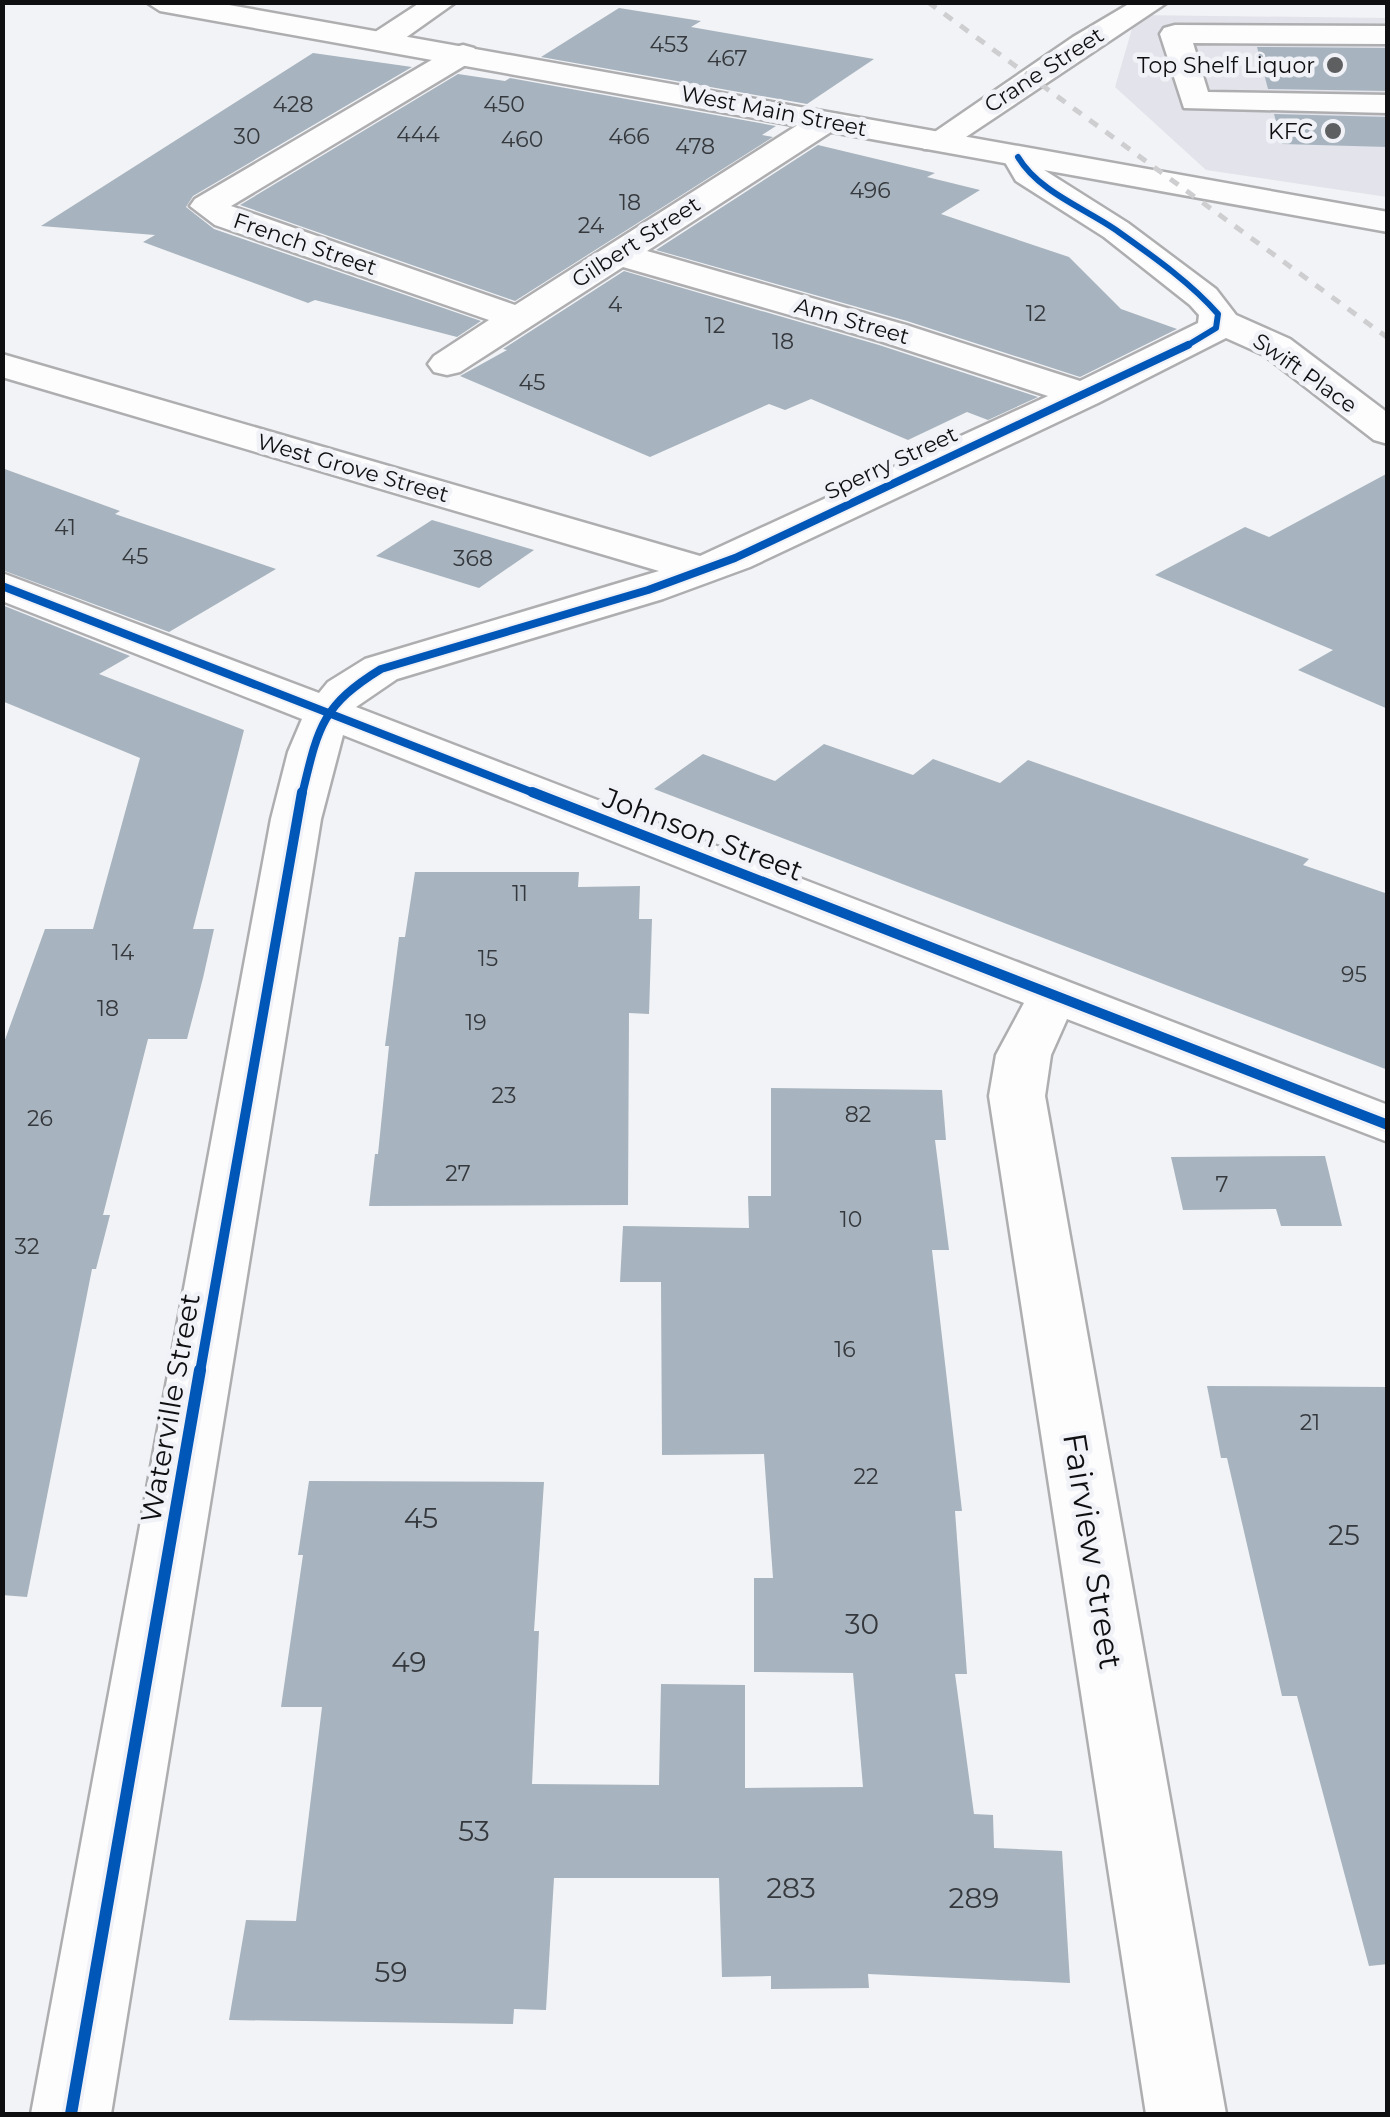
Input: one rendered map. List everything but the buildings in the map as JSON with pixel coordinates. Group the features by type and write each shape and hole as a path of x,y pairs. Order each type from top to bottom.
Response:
{"street":[{"name":"West Main Street","path":"160,2 1388,222"},
{"path":"383,40 442,2"},
{"name":"Crane Street","path":"936,142 1084,43 1154,2"},
{"path":"1388,34 1175,34 1195,101 1388,104"},
{"name":"French Street","path":"463,54 207,206 227,218 518,318"},
{"name":"Gilbert Street","path":"447,364 826,121"},
{"path":"1018,157 1028,174 1116,230 1203,297 1218,314 1219,321"},
{"name":"Ann Street","path":"618,254 893,332 1084,395"},
{"name":"Sperry Street","path":"328,713 344,692 381,669 704,571 1084,395 1197,340 1219,321"},
{"name":"Swift Place","path":"1219,321 1276,347 1388,432"},
{"name":"West Grove Street","path":"2,364 704,571"},
{"name":"Johnson Street","path":"2,586 1388,1125"},
{"name":"Waterville Street","path":"71,2114 292,838 312,752 328,713"},
{"name":"Fairview Street","path":"1056,996 1024,1047 1017,1071 1017,1096 1186,2114"}],"shaded area":[{"path":"1136,15 1387,18 1387,197 1206,170 1115,87"}],"railway":[{"path":"928,2 1388,338"}],"cycle path":[{"path":"71,2114 296,819 312,752 328,713 344,692 381,669 648,590 735,558 1188,345 1216,328 1218,314 1203,297 1116,230 1028,174 1018,157"},
{"path":"2,586 1388,1125"}],"place":[{"name":"Top Shelf Liquor","path":"1335,65"},
{"name":"KFC","path":"1333,131"}]}
